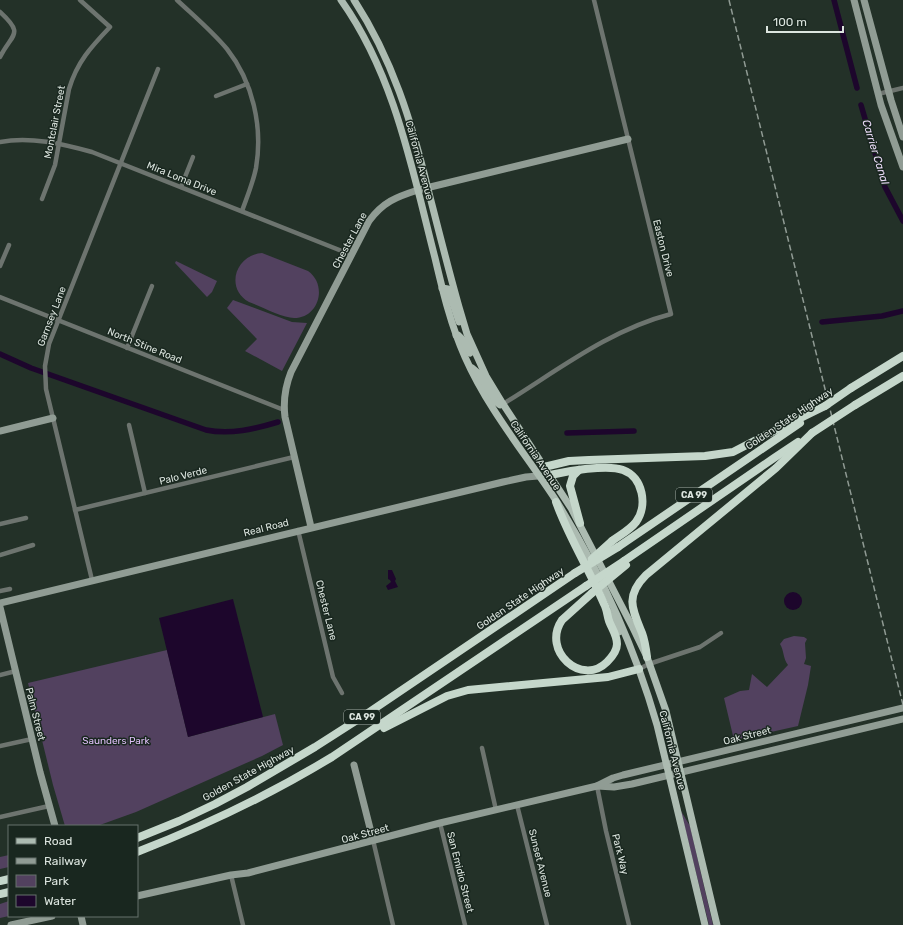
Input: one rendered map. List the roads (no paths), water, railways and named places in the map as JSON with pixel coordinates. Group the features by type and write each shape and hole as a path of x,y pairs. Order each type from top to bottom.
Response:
{"highway":[{"name":"Golden State Highway","path":"138,838 215,804 315,747 365,715 575,573 618,547 851,388 903,356"},
{"name":"CA 99","path":"138,852 183,833 303,775 586,586 625,563 652,542 774,458 855,405 903,376"},
{"path":"544,467 569,461 722,455 733,452 825,406"},
{"path":"648,661 645,641 632,608 632,600 636,585 646,575 776,468 812,433"},
{"path":"550,475 579,470 604,468 623,469 634,478 641,488 643,501 640,516 632,527 612,541 575,573"},
{"path":"579,470 573,476 570,486 580,523"},
{"path":"556,502 570,537 605,605 616,639 615,653 606,664 587,670 575,668 564,660 558,650 556,638 559,625 566,616 592,593 625,563"},
{"path":"351,744 435,701 458,692 479,688 608,677 638,668"}],"main road":[{"name":"California Avenue","path":"341,0 370,49 392,101 405,141 442,288 456,335 469,366 492,408 556,502 592,563 632,651 652,707 705,925"},
{"name":"California Avenue","path":"354,0 384,54 408,113 464,325 480,365 503,404 566,499 580,523 648,661 666,711 681,772 714,924"},
{"path":"370,49 375,54 384,54"},
{"path":"442,288 448,289 458,319 464,325"},
{"path":"456,335 462,338 474,361 480,365"},
{"path":"469,366 479,374 496,402 500,405 503,404"},
{"path":"538,476 544,467"},
{"path":"538,476 550,475"},
{"path":"605,605 623,641 632,651"}],"street":[{"name":"Montclair Street","path":"42,199 55,165 69,89 74,73 88,51 110,27 80,0"},
{"path":"177,0 219,40 234,59 247,84 253,102 258,131 258,155 254,178 242,211"},
{"name":"Easton Drive","path":"503,404 613,336 646,322 671,314 594,0"},
{"path":"854,0 878,94 888,128 903,167"},
{"path":"864,0 903,137"},
{"path":"0,12 12,23 14,30 13,38 0,58"},
{"name":"Garnsey Lane","path":"92,580 53,418 45,378 45,366 49,344 158,69"},
{"path":"216,96 247,84"},
{"path":"878,94 903,88"},
{"name":"Chester Lane","path":"311,527 284,410 285,391 291,372 370,221 380,208 395,198 418,190 628,139"},
{"name":"Mira Loma Drive","path":"0,142 16,140 59,144 92,152 352,255"},
{"path":"181,187 193,157"},
{"path":"0,266 8,245"},
{"path":"127,348 152,286"},
{"name":"North Stine Road","path":"0,297 284,410"},
{"path":"0,431 53,418"},
{"path":"129,425 145,493"},
{"name":"Palo Verde","path":"75,510 294,457"},
{"name":"Real Road","path":"0,603 298,530 503,482 538,476"},
{"path":"0,524 26,518"},
{"name":"Chester Lane","path":"298,530 333,677 342,693"},
{"path":"0,555 33,545"},
{"path":"0,591 10,589"},
{"name":"Palm Street","path":"0,607 55,825"},
{"path":"638,668 648,661 700,647 721,633"},
{"path":"0,675 16,671"},
{"name":"Oak Street","path":"138,896 231,875 248,873 440,823 597,786 613,778 666,764 903,708"},
{"name":"Oak Street","path":"597,786 614,787 669,775 903,719"},
{"path":"0,746 32,738"},
{"path":"482,748 496,810"},
{"path":"354,765 393,925"},
{"name":"Park Way","path":"597,786 606,831 629,925"},
{"name":"Sunset Avenue","path":"518,805 547,925"},
{"path":"0,817 49,806"},
{"name":"San Emidio Street","path":"440,823 465,925"},
{"path":"231,875 243,925"},
{"path":"11,925 47,917"}],"water":[{"path":"388,570 392,570 398,587 388,590 386,586 391,582 388,579"},
{"path":"793,592 799,595 802,601 799,607 793,610 787,607 784,601 787,595"},
{"path":"233,599 263,717 188,737 159,618"}],"waterway":[{"name":"Carrier Canal","path":"834,0 857,88"},
{"name":"Carrier Canal","path":"861,105 885,187 903,221"},
{"path":"822,322 882,316 903,311"},
{"path":"0,354 31,368 206,430 233,432 278,422"},
{"path":"567,433 634,431"}],"railway":[{"path":"729,0 903,705"}],"park label":[{"name":"Saunders Park","path":"116,740"}]}
